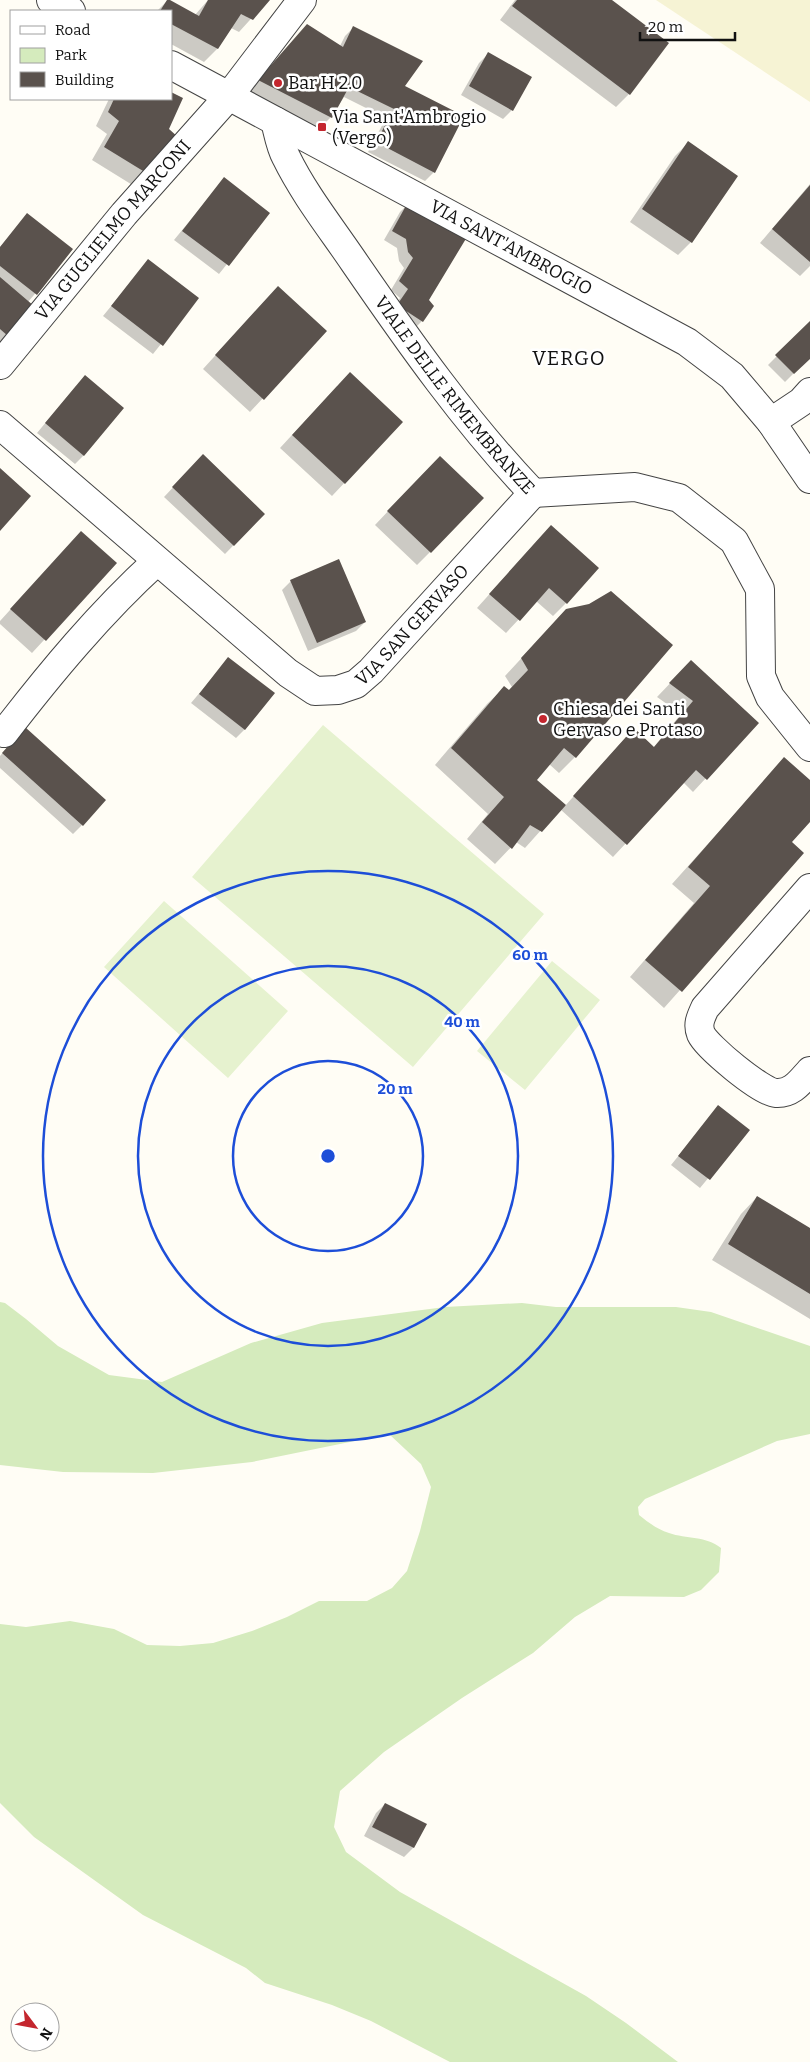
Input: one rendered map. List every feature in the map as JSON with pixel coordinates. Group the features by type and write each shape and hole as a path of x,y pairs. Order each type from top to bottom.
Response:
{"street":[{"path":"51,0 69,10"},
{"name":"VIA GUGLIELMO MARCONI","path":"0,365 124,214 229,96 302,0"},
{"name":"VIA SANT'AMBROGIO","path":"172,66 687,342 732,376 771,422 810,479"},
{"name":"VIALE DELLE RIMEMBRANZE","path":"275,120 285,155 301,183 394,319 466,415 509,467 533,492 635,487 653,491 679,498 734,541 760,589 761,676 770,697 810,747"},
{"path":"771,422 801,402 810,392"},
{"name":"VIA SAN GERVASO","path":"0,425 288,673 315,691 338,690 356,684 372,671 533,492"},
{"path":"4,733 34,693 99,618 157,561"},
{"path":"810,888 705,1008 699,1024 702,1035 715,1050 755,1085 775,1093 793,1089 810,1071"}],"shaded area":[{"path":"656,0 810,0 810,102"}],"green space":[{"path":"323,725 544,914 413,1067 192,877"},
{"path":"164,901 288,1011 228,1078 104,967"},
{"path":"552,961 600,1000 525,1090 477,1051"},
{"path":"0,1302 5,1303 58,1346 109,1375 162,1382 251,1343 322,1323 445,1307 522,1303 556,1307 676,1307 711,1312 810,1346 810,1434 777,1441 645,1499 638,1507 639,1515 661,1530 676,1535 709,1541 721,1548 719,1572 701,1590 684,1597 610,1596 575,1617 533,1653 462,1698 384,1752 340,1791 334,1827 346,1852 400,1892 586,1996 678,2062 450,2062 371,2021 332,2005 265,1983 246,1968 143,1915 34,1837 0,1803 0,1624 26,1627 70,1621 114,1629 147,1645 180,1646 213,1643 252,1631 287,1617 319,1601 367,1601 392,1588 407,1571 420,1531 431,1487 421,1464 389,1434 252,1462 153,1473 63,1472 0,1465"}],"building":[{"path":"167,0 170,0 199,16 208,0 270,0 253,20 241,14 218,49 172,25 172,10 161,10"},
{"path":"517,0 612,0 669,43 630,95 512,6"},
{"path":"307,24 343,47 353,26 423,61 405,86 464,116 435,173 376,142 394,109 349,87 332,118 258,80"},
{"path":"488,52 532,77 513,111 469,86"},
{"path":"172,92 183,98 169,129 179,138 148,174 104,147 119,121 108,112 114,100 172,100"},
{"path":"688,141 738,176 692,243 642,209"},
{"path":"224,177 270,213 229,266 182,231"},
{"path":"810,185 810,262 772,229"},
{"path":"408,202 467,237 429,300 434,306 423,322 397,305 408,289 399,281 413,258 408,252 406,239 392,231"},
{"path":"27,213 73,249 37,295 0,266 0,247"},
{"path":"148,259 199,298 163,346 111,306"},
{"path":"0,277 34,306 8,336 0,329"},
{"path":"278,286 327,331 264,400 215,355"},
{"path":"810,321 810,359 794,374 775,355"},
{"path":"350,372 403,422 345,484 292,435"},
{"path":"85,375 124,408 84,456 45,423"},
{"path":"203,454 265,514 234,546 172,487"},
{"path":"440,456 484,498 431,553 387,511"},
{"path":"0,468 31,496 0,531"},
{"path":"551,525 599,568 567,604 549,588 520,621 489,594"},
{"path":"81,531 117,563 46,641 10,609"},
{"path":"339,559 366,622 317,643 290,580"},
{"name":"Chiesa dei Santi Gervaso e Protaso","path":"611,591 673,645 576,758 564,748 537,780 566,805 542,832 530,825 512,849 482,822 504,797 451,748 504,686 509,690 528,670 521,658 566,609 589,604"},
{"path":"228,657 275,693 245,730 199,694"},
{"path":"691,660 759,723 707,780 696,770 627,845 573,796 634,728 654,747 693,701 669,683"},
{"path":"25,727 106,800 83,826 2,753"},
{"path":"784,757 810,780 810,822 792,842 804,853 682,992 645,960 710,886 688,867"},
{"path":"718,1105 750,1130 710,1180 678,1156"},
{"path":"757,1196 810,1228 810,1294 728,1244"},
{"path":"385,1803 427,1824 414,1848 372,1827"}],"place":[{"name":"Bar H 2.0","path":"278,83"},
{"name":"Via Sant'Ambrogio (Vergo)","path":"322,127"},
{"name":"Chiesa dei Santi Gervaso e Protaso","path":"543,719"}],"district":[{"name":"VERGO","path":"569,358"}]}
